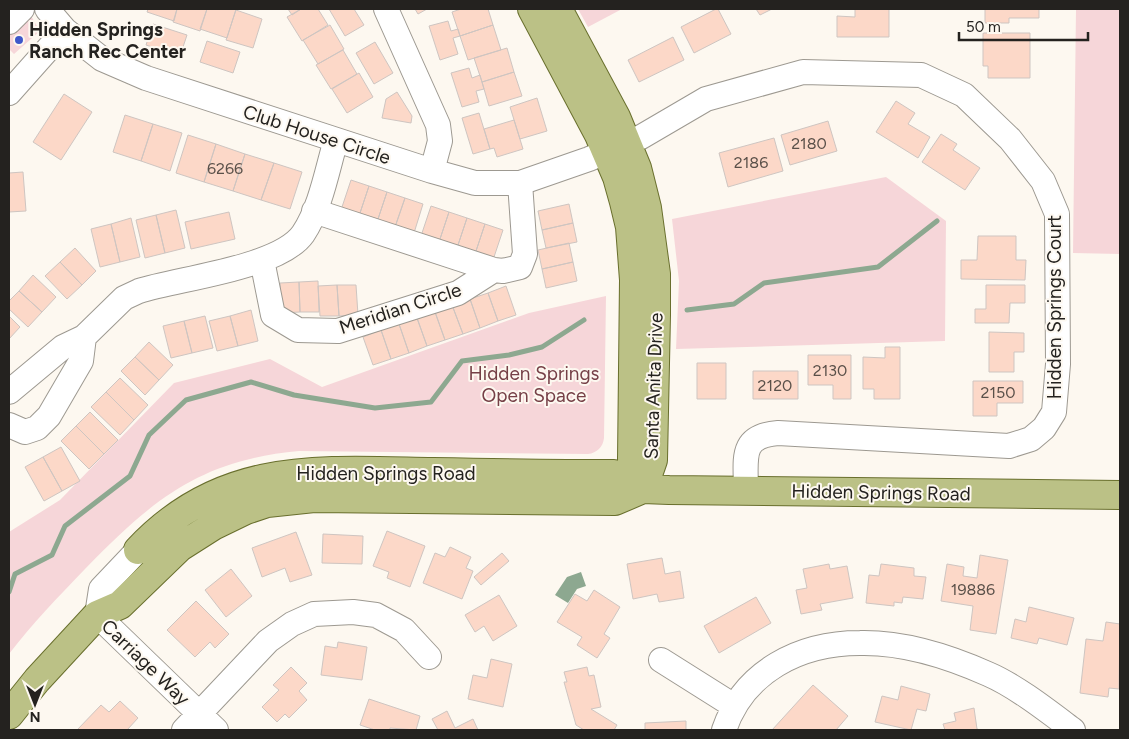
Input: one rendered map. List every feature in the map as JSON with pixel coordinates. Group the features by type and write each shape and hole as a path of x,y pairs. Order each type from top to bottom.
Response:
{"main road":[{"name":"Santa Anita Drive","path":"532,9 588,112 616,148"},
{"name":"Santa Anita Drive","path":"558,9 616,117 617,177 630,227 634,280 632,459 643,489"},
{"name":"Hidden Springs Road","path":"138,550 166,524 197,501 248,481 296,472 364,470 614,474 643,489"},
{"name":"Hidden Springs Road","path":"9,715 37,680 97,615 120,605 180,547 198,534 228,517 266,504 314,498 615,501 643,489 1120,495"}],"street":[{"path":"9,22 22,9"},
{"name":"Club House Circle","path":"47,9 65,30 102,59 146,78 432,171 475,183 520,183 616,148"},
{"path":"386,9 438,125 440,141 432,171"},
{"path":"9,93 65,30"},
{"name":"Hidden Springs Court","path":"616,148 644,136 706,99 803,72 920,75 964,95 1010,139 1043,181 1057,214 1058,364 1054,412 1044,428 1032,438 1009,446 778,432 763,434 752,441 746,452 746,490"},
{"path":"9,392 63,347 84,337 124,298 139,291 262,260 287,250 302,235 314,211 336,140"},
{"name":"Meridian Circle","path":"314,211 494,270 514,269 520,267 526,254 520,183"},
{"name":"Meridian Circle","path":"262,260 273,315 298,330 338,331 458,293 494,270"},
{"path":"9,425 24,432 37,428 48,417 81,361 84,337"},
{"name":"Hidden Springs Road","path":"97,615 101,588 138,550"},
{"path":"200,725 280,631 305,617 318,614 353,612 376,615 404,630 429,658"},
{"name":"Carriage Way","path":"97,615 200,725"},
{"path":"724,730 734,706 758,676 775,664 825,647 860,642 892,646 941,656 990,674 1073,730"},
{"path":"660,660 734,706"}],"green space":[{"name":"Hidden Springs Ranch Rec Center","path":"9,9 27,9 40,31 14,54 9,49"},
{"path":"578,9 622,9 588,27"},
{"path":"1076,9 1120,9 1120,254 1073,253"},
{"path":"886,177 946,221 945,341 676,349 679,281 672,219"},
{"name":"Hidden Springs Open Space","path":"606,296 604,438 601,447 597,451 588,454 299,451 264,456 233,464 205,474 180,488 156,504 133,523 109,544 65,590 9,654 9,532 60,500 174,383 270,359 322,387 529,313"}],"shaded area":[{"path":"581,572 586,586 577,589 568,603 555,595 567,577"}],"building":[{"path":"148,9 177,9 174,21 147,12"},
{"path":"177,9 207,9 200,31 173,22"},
{"path":"207,9 236,9 227,38 200,29"},
{"path":"288,9 301,9 292,15"},
{"path":"301,9 318,9 328,25 302,41 287,17"},
{"path":"329,9 354,9 364,25 345,36"},
{"path":"415,9 427,9 418,14"},
{"path":"461,9 488,9 493,25 460,36 452,12"},
{"path":"718,9 731,34 694,53 681,27"},
{"path":"756,9 772,9 760,15"},
{"path":"855,9 889,9 889,37 837,37 837,16 855,17"},
{"path":"985,9 1039,9 1039,18 1009,18 1009,23 985,23"},
{"path":"236,10 262,19 253,48 226,40"},
{"path":"448,21 451,31 458,29 460,36 453,38 458,54 440,60 429,26"},
{"path":"153,24 187,35 180,56 146,45"},
{"path":"330,25 344,49 318,64 303,40"},
{"path":"493,25 501,50 468,60 460,36"},
{"path":"983,33 1030,33 1030,78 988,78 988,66 983,66"},
{"path":"673,37 684,60 639,82 628,60"},
{"path":"207,41 240,52 233,73 200,62"},
{"path":"375,42 393,73 374,84 356,53"},
{"path":"507,48 514,72 482,82 474,58"},
{"path":"343,50 357,74 331,89 316,65"},
{"path":"469,68 472,78 480,75 484,89 476,91 479,102 462,107 451,73"},
{"path":"514,72 522,96 489,106 482,82"},
{"path":"359,73 373,97 347,113 332,89"},
{"path":"397,92 412,116 411,123 382,118 386,99"},
{"path":"64,94 92,112 61,160 33,142"},
{"path":"537,98 547,131 520,139 510,107"},
{"path":"896,101 915,113 908,124 930,137 918,158 876,132"},
{"path":"479,113 490,149 473,154 462,118"},
{"path":"125,115 153,124 141,161 113,152"},
{"path":"514,120 523,149 497,157 494,148 490,149 484,129"},
{"path":"828,121 837,151 790,165 781,135"},
{"path":"153,124 182,133 170,171 141,161"},
{"path":"941,134 957,144 953,150 980,168 965,190 922,162"},
{"path":"188,135 216,144 204,182 176,173"},
{"path":"774,138 783,171 728,187 719,153"},
{"path":"216,144 245,154 233,191 204,182"},
{"path":"245,154 274,163 261,200 233,191"},
{"path":"274,163 302,172 290,209 261,200"},
{"path":"23,172 26,211 9,212 9,173"},
{"path":"351,180 369,186 359,216 341,210"},
{"path":"369,186 387,192 377,222 359,216"},
{"path":"387,192 405,198 395,227 377,222"},
{"path":"405,198 423,204 414,233 395,227"},
{"path":"569,204 573,223 542,230 538,211"},
{"path":"431,206 449,212 439,242 421,236"},
{"path":"176,210 185,248 165,253 156,215"},
{"path":"229,212 235,239 191,249 185,222"},
{"path":"449,212 467,218 457,248 439,242"},
{"path":"156,215 165,253 145,258 136,220"},
{"path":"131,218 140,257 120,262 111,224"},
{"path":"467,218 485,224 475,254 457,248"},
{"path":"573,223 577,242 546,248 542,230"},
{"path":"111,224 120,262 100,267 91,229"},
{"path":"485,224 503,230 493,260 475,254"},
{"path":"978,236 1016,236 1016,260 1026,260 1025,280 961,279 961,260 977,260"},
{"path":"569,243 573,262 542,269 538,250"},
{"path":"75,248 96,271 82,285 60,262"},
{"path":"60,262 82,285 67,299 45,276"},
{"path":"573,262 577,281 546,288 542,269"},
{"path":"33,275 56,297 42,312 19,291"},
{"path":"318,281 319,312 300,312 299,282"},
{"path":"299,282 300,312 281,313 280,283"},
{"path":"337,285 356,285 358,315 339,316"},
{"path":"337,285 339,316 320,316 318,286"},
{"path":"986,285 1025,285 1025,303 1010,303 1009,323 975,323 975,309 986,309"},
{"path":"506,286 516,315 498,321 488,293"},
{"path":"19,291 42,312 28,327 9,309 9,301"},
{"path":"488,293 498,321 480,328 470,299"},
{"path":"470,299 480,328 463,334 452,305"},
{"path":"452,305 463,334 445,340 435,312"},
{"path":"251,310 258,341 238,346 230,316"},
{"path":"435,312 445,340 427,346 417,318"},
{"path":"9,316 20,327 9,339"},
{"path":"205,316 213,348 192,353 184,321"},
{"path":"230,316 238,346 217,351 209,321"},
{"path":"417,318 427,346 409,353 399,324"},
{"path":"184,321 192,353 171,358 163,326"},
{"path":"399,324 409,353 391,359 381,330"},
{"path":"381,330 391,359 373,365 363,337"},
{"path":"989,332 1024,333 1024,352 1014,352 1014,372 989,372"},
{"path":"149,342 173,365 159,380 135,357"},
{"path":"885,347 900,347 900,399 874,399 874,389 863,389 863,357 885,358"},
{"path":"808,355 851,355 851,399 833,399 833,385 808,385"},
{"path":"135,357 159,380 145,395 121,371"},
{"path":"697,363 726,363 726,399 697,399"},
{"path":"753,371 798,371 798,399 753,399"},
{"path":"120,378 148,405 134,420 106,392"},
{"path":"973,381 1023,381 1023,403 997,403 997,416 973,416"},
{"path":"106,392 134,420 120,435 91,407"},
{"path":"90,412 118,440 104,454 76,426"},
{"path":"76,426 104,454 89,469 61,441"},
{"path":"61,447 80,481 62,491 43,457"},
{"path":"43,457 62,491 44,501 25,467"},
{"path":"387,531 425,546 410,587 387,578 389,572 373,566"},
{"path":"296,532 312,575 290,582 285,568 262,577 252,548"},
{"path":"323,534 363,536 362,564 322,563"},
{"path":"450,547 471,557 466,568 473,571 462,599 423,583 435,553 445,557"},
{"path":"502,553 509,561 481,585 474,577"},
{"path":"980,555 1008,560 996,634 970,630 973,606 941,601 947,564 964,567 963,576 977,578"},
{"path":"662,558 665,574 680,571 684,598 659,602 657,594 633,599 627,564"},
{"path":"829,564 830,569 847,566 853,598 820,604 822,610 801,614 796,590 807,588 803,569"},
{"path":"881,564 914,568 914,576 926,577 923,599 903,597 902,603 894,602 894,606 866,603 869,575 879,576"},
{"path":"231,569 252,596 226,617 205,590"},
{"path":"594,590 620,607 604,634 610,638 597,658 577,645 582,637 557,622 575,594 587,601"},
{"path":"499,595 517,626 493,641 484,626 475,632 465,615"},
{"path":"756,597 771,623 719,653 704,626"},
{"path":"196,601 229,634 215,648 210,642 195,657 167,630"},
{"path":"1029,607 1074,618 1067,645 1039,638 1037,644 1011,638 1015,619 1026,622"},
{"path":"1106,622 1120,624 1119,689 1109,688 1108,697 1080,693 1086,639 1103,641"},
{"path":"338,642 367,647 362,680 321,675 325,646 337,648"},
{"path":"491,659 512,664 503,707 468,699 473,675 487,678"},
{"path":"291,667 307,683 299,691 307,700 289,718 285,714 277,722 262,707 279,690 273,685"},
{"path":"587,667 589,676 594,675 601,707 591,709 617,725 614,730 584,730 576,725 564,682 567,682 564,672"},
{"path":"813,685 848,716 836,730 772,730"},
{"path":"901,686 930,694 926,711 917,709 911,730 875,722 882,696 898,700"},
{"path":"369,699 420,716 416,730 390,728 390,730 375,730 360,725"},
{"path":"120,701 138,718 127,730 77,730 101,705 109,712"},
{"path":"974,708 977,729 980,730 945,730 943,724 956,721 954,713"},
{"path":"447,711 455,728 473,719 478,730 438,730 432,719"},
{"path":"686,721 686,730 645,730 645,723"}],"waterway":[{"path":"687,310 734,304 764,283 878,267 937,221"},
{"path":"9,592 15,574 52,555 65,526 130,476 149,435 186,400 251,382 294,395 375,408 431,402 462,361 509,355 542,347 584,320"}],"place":[{"name":"Hidden Springs Ranch Rec Center","path":"19,40"}]}
